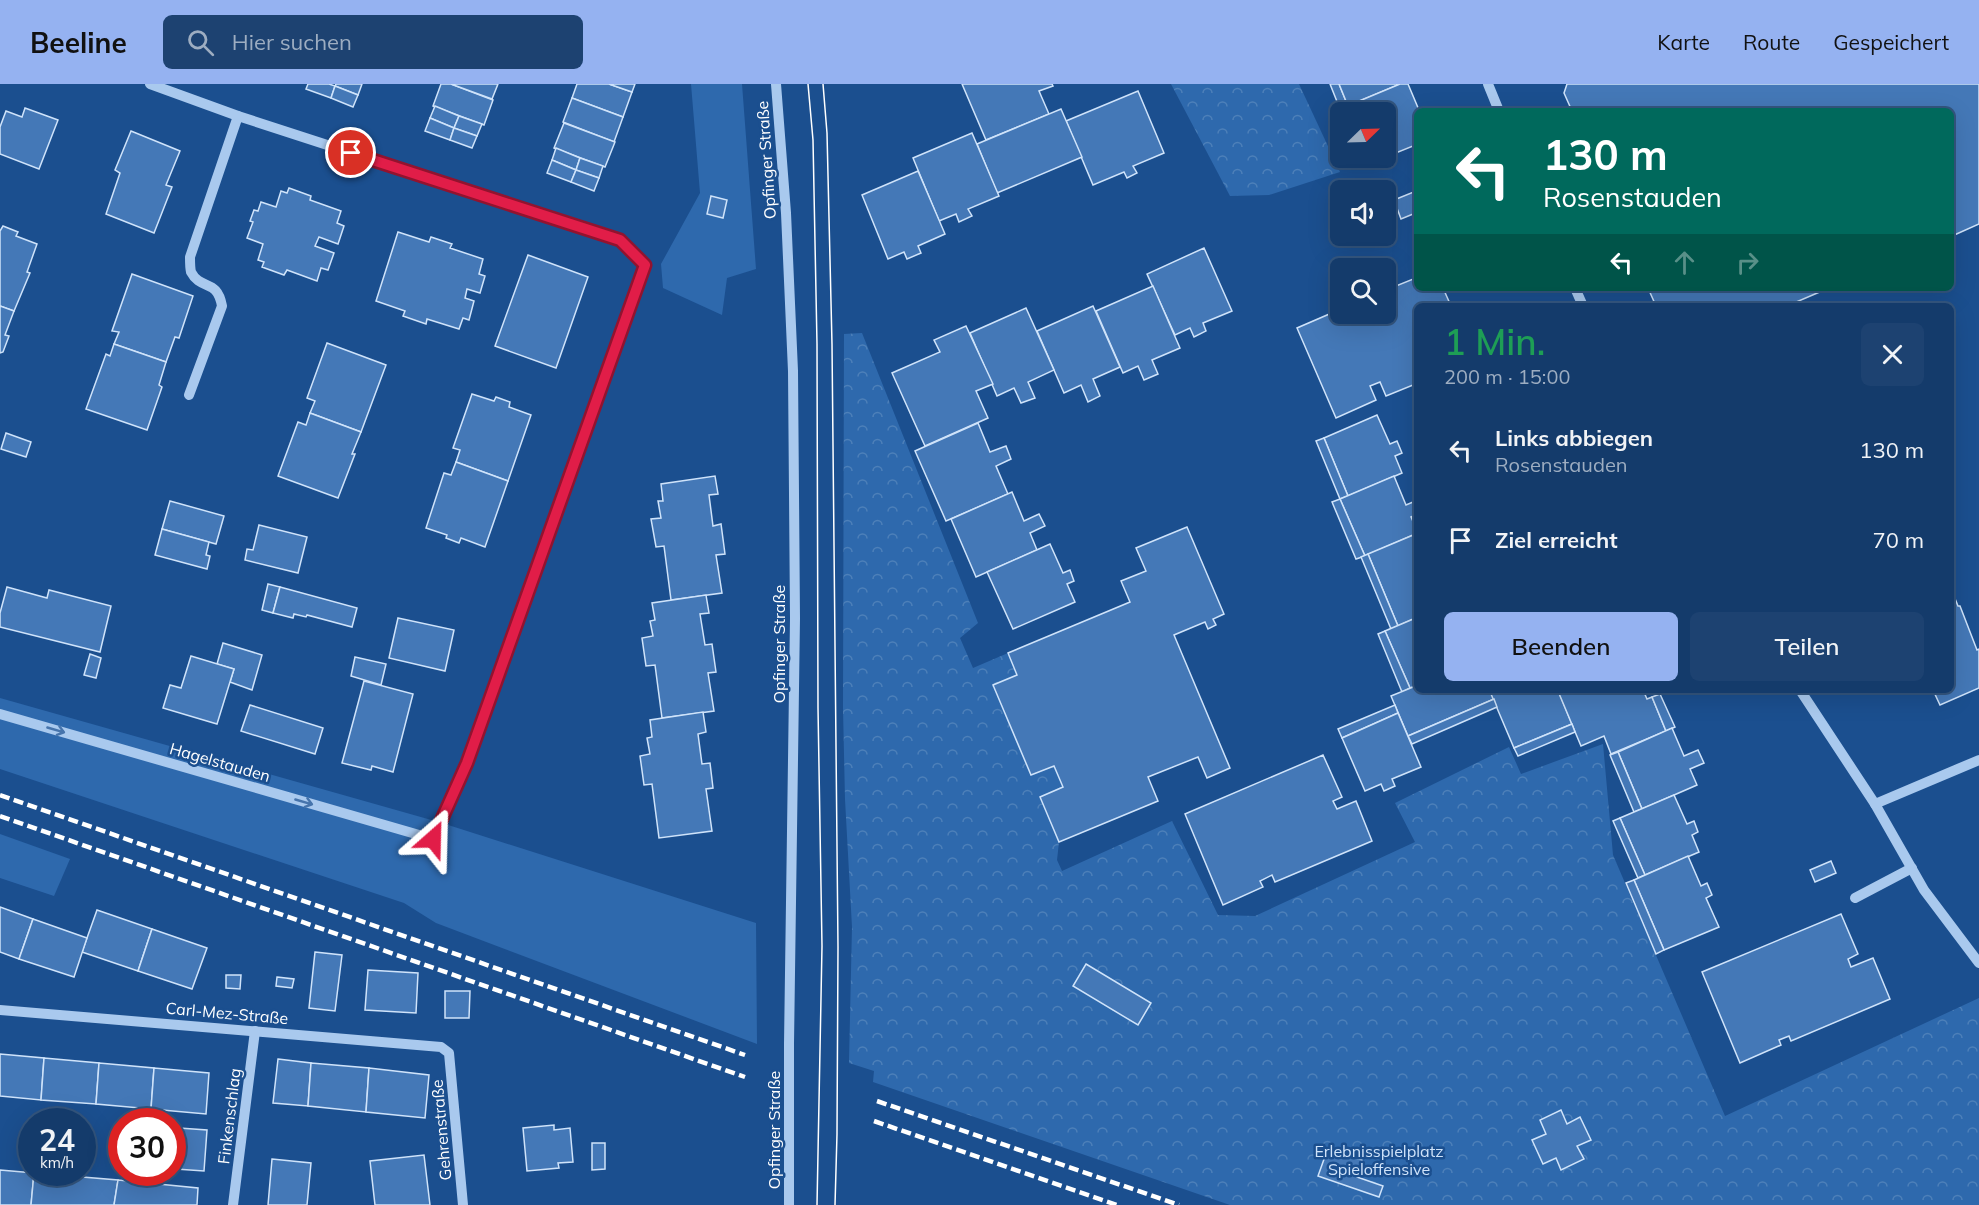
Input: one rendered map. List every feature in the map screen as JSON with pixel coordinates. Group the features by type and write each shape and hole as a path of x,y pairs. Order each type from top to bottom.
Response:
{"street":[{"path":"150,84 238,116 190,257 191,271 201,282 215,288 220,294 222,306 189,395"},
{"name":"Opfinger Straße","path":"776,84 786,213 794,441 795,618 789,1205"},
{"path":"1488,84 1498,108"},
{"name":"Hagelstauden","path":"0,714 433,839 467,763 645,265 620,240 238,116"},
{"path":"1802,693 1875,804 1924,890 1979,963"},
{"path":"1875,804 1979,760"},
{"path":"1855,898 1912,868"},
{"name":"Carl-Mez-Straße","path":"0,1010 421,1044 441,1047 449,1053"},
{"name":"Finkenschlag","path":"233,1205 255,1031"},
{"name":"Gehrenstraße","path":"449,1053 463,1205"}],"green space":[{"path":"691,84 742,84 756,269 727,278 722,315 663,288 661,264 700,193"},
{"path":"1171,84 1299,84 1330,151 1330,168 1338,168 1340,172 1269,195 1230,196"},
{"name":"Erlebnisspielplatz Spieloffensive","path":"862,333 978,623 960,638 973,668 1008,653 1017,675 993,685 1031,775 1054,766 1063,787 1040,797 1059,842 1057,860 1062,871 1172,821 1218,915 1255,916 1415,842 1395,803 1509,747 1521,774 1603,744 1613,855 1725,1116 1979,998 1979,1205 1230,1205 873,1082 874,1071 849,1063 852,927 843,708 844,334"},
{"path":"0,698 442,823 756,923 757,1044 436,923 404,903 0,769"},
{"path":"0,834 70,859 54,896 0,878"}],"building":[{"path":"308,84 335,86 331,98 306,89"},
{"path":"336,84 362,84 358,95 335,86"},
{"path":"441,84 451,84 493,100 484,125 433,106"},
{"path":"451,84 498,84 492,99"},
{"path":"577,84 609,84 632,92 623,117 572,98"},
{"path":"609,84 635,84 632,92"},
{"path":"962,84 1052,84 1053,86 1039,91 1049,114 986,140"},
{"path":"1330,84 1339,84 1346,102 1337,102"},
{"path":"1339,84 1400,84 1357,102 1346,102"},
{"path":"1400,84 1408,84 1418,108 1414,108 1414,146 1396,153 1396,102 1357,102"},
{"path":"1567,84 1979,84 1979,224 1954,235 1954,108 1571,108 1564,93"},
{"path":"335,86 358,95 353,107 331,98"},
{"path":"1138,91 1164,153 1133,166 1137,173 1127,178 1124,172 1093,185 1066,121"},
{"path":"572,98 623,117 614,142 563,122"},
{"path":"435,106 459,116 454,128 430,118"},
{"path":"25,108 58,120 39,169 0,154 0,127 6,111 22,117"},
{"path":"1061,109 1082,157 997,193 977,144"},
{"path":"459,116 482,124 477,136 454,128"},
{"path":"430,118 454,128 450,140 425,131"},
{"path":"564,123 615,142 605,167 554,148"},
{"path":"454,128 477,136 472,148 450,140"},
{"path":"131,131 180,151 166,185 172,187 154,233 106,214 120,173 115,170"},
{"path":"972,133 999,196 968,209 972,216 959,222 956,214 939,221 913,158"},
{"path":"556,148 580,158 576,170 552,160"},
{"path":"580,158 603,166 599,178 576,170"},
{"path":"552,160 576,170 571,182 547,173"},
{"path":"576,170 599,178 594,191 571,182"},
{"path":"918,171 945,234 918,246 921,253 907,259 904,252 888,259 862,195"},
{"path":"289,188 311,196 310,200 341,211 337,223 344,226 338,244 319,237 315,246 334,253 328,270 321,268 317,281 287,270 284,275 262,267 264,262 258,260 263,244 247,238 253,222 250,221 254,210 258,211 261,202 276,207 281,191 287,193"},
{"path":"1414,192 1414,214 1401,219 1396,199"},
{"path":"711,196 727,200 723,218 707,214"},
{"path":"3,226 18,232 16,236 37,244 27,272 30,273 14,311 0,306 0,231"},
{"path":"398,232 429,242 431,237 452,244 450,248 483,259 479,274 485,276 480,293 467,289 465,298 474,301 469,320 463,318 459,329 427,319 426,324 403,316 405,311 376,301"},
{"path":"1204,248 1232,311 1203,323 1206,331 1194,337 1190,328 1175,335 1147,274"},
{"path":"528,255 588,277 556,368 495,346"},
{"path":"132,274 193,296 179,338 175,337 166,362 114,344 119,332 112,331"},
{"path":"1414,279 1414,291 1444,291 1450,303 1414,303 1414,385 1386,396 1380,382 1370,386 1376,400 1336,418 1297,328 1330,314 1330,324 1396,324 1396,286"},
{"path":"1153,286 1180,348 1152,360 1158,374 1144,380 1138,366 1123,373 1096,311"},
{"path":"1649,291 1822,291 1794,303 1655,303"},
{"path":"0,306 14,311 5,335 9,336 3,352 0,353"},
{"path":"1093,306 1120,367 1093,379 1100,396 1088,402 1081,385 1064,393 1037,331"},
{"path":"1026,308 1054,370 1028,382 1035,398 1021,403 1014,388 997,396 970,333"},
{"path":"966,326 993,384 976,391 988,418 925,446 892,373 940,352 934,340"},
{"path":"327,343 386,365 361,432 310,413 315,401 307,398"},
{"path":"114,344 166,362 159,385 162,387 147,430 86,409 106,354 110,356"},
{"path":"472,394 494,401 496,397 510,402 509,407 531,415 508,481 456,462 460,450 453,448"},
{"path":"310,413 361,432 338,498 278,476 298,422 306,425"},
{"path":"1377,415 1390,444 1397,441 1402,453 1395,456 1402,473 1348,496 1324,438"},
{"path":"978,423 990,452 1006,446 1011,459 996,466 1008,494 946,521 915,451"},
{"path":"6,433 31,442 26,457 1,449"},
{"path":"1324,438 1348,496 1340,499 1316,441"},
{"path":"456,462 508,481 485,547 461,538 459,543 446,538 447,535 426,528 444,473 451,475"},
{"path":"715,476 718,494 709,495 713,526 721,524 725,554 716,555 722,593 671,600 664,546 656,547 651,519 661,518 658,501 663,501 661,484"},
{"path":"1394,476 1406,505 1413,502 1414,504 1414,516 1411,517 1414,524 1414,535 1365,556 1340,499"},
{"path":"1012,492 1024,521 1039,514 1045,526 1030,533 1037,550 976,577 951,519"},
{"path":"1340,499 1365,556 1356,559 1332,502"},
{"path":"170,501 224,516 216,544 162,529"},
{"path":"259,525 307,537 298,573 245,560 247,549 253,550"},
{"path":"1187,527 1224,614 1213,619 1216,625 1208,629 1205,622 1174,635 1230,768 1207,778 1198,757 1148,777 1158,801 1059,842 1040,797 1063,787 1054,766 1031,775 993,685 1017,675 1008,653 1130,602 1121,581 1146,571 1136,548"},
{"path":"162,529 209,542 206,555 210,556 207,569 155,555"},
{"path":"1414,535 1414,619 1398,626 1368,554"},
{"path":"1050,544 1063,573 1070,570 1074,581 1067,584 1075,602 1013,629 987,572"},
{"path":"1368,554 1398,626 1391,629 1361,557"},
{"path":"268,584 280,587 273,613 262,610"},
{"path":"7,587 47,598 49,590 111,606 100,652 0,627 0,613"},
{"path":"280,587 357,608 352,627 307,615 306,617 294,614 293,618 273,613"},
{"path":"706,595 709,613 700,614 705,645 712,644 716,672 708,673 714,711 662,718 655,665 646,666 642,638 653,636 650,621 655,620 652,603"},
{"path":"1954,596 1977,650 1979,649 1979,688 1940,705 1934,693 1954,693"},
{"path":"398,618 454,630 445,671 389,658"},
{"path":"1414,619 1414,686 1410,688 1385,631"},
{"path":"1385,631 1410,688 1402,692 1378,634"},
{"path":"223,643 262,655 252,690 230,682 234,669 217,664"},
{"path":"90,654 101,658 96,678 84,675"},
{"path":"191,656 234,669 217,724 163,708 170,685 181,688"},
{"path":"355,657 386,664 381,685 351,676"},
{"path":"364,681 413,694 393,772 372,766 371,770 342,763"},
{"path":"1414,687 1414,693 1491,693 1494,699 1408,736 1391,696"},
{"path":"1559,693 1572,724 1514,748 1491,694"},
{"path":"1559,693 1644,693 1647,699 1652,697 1666,731 1611,754 1604,736 1581,746"},
{"path":"1660,694 1675,727 1666,731 1652,697"},
{"path":"1494,699 1497,707 1412,744 1408,736"},
{"path":"250,705 323,728 315,754 241,731"},
{"path":"1395,705 1398,713 1342,738 1338,729"},
{"path":"703,712 706,732 698,734 702,764 710,763 713,788 706,789 712,831 659,838 652,784 644,785 640,756 650,754 647,738 652,737 650,720"},
{"path":"1398,713 1421,767 1392,779 1395,786 1384,791 1381,784 1365,791 1342,738"},
{"path":"1572,724 1575,732 1518,756 1514,748"},
{"path":"1672,728 1684,756 1698,750 1704,763 1690,769 1697,785 1642,809 1618,752"},
{"path":"1618,752 1642,809 1634,812 1610,755"},
{"path":"1323,755 1342,797 1333,801 1337,809 1356,801 1372,841 1275,882 1272,875 1260,881 1263,887 1223,905 1185,814"},
{"path":"1674,795 1687,824 1694,821 1698,832 1692,835 1699,852 1645,875 1620,818"},
{"path":"1620,818 1645,875 1638,878 1613,821"},
{"path":"1688,856 1701,886 1707,883 1712,895 1706,898 1719,927 1664,950 1634,880"},
{"path":"1831,861 1836,873 1815,882 1810,870"},
{"path":"1634,880 1664,950 1656,954 1626,883"},
{"path":"0,907 33,919 19,959 0,952"},
{"path":"97,910 152,929 138,971 82,952"},
{"path":"1841,914 1858,954 1848,959 1851,967 1873,958 1890,999 1791,1041 1789,1036 1779,1040 1781,1045 1740,1063 1702,972"},
{"path":"33,919 87,938 74,977 19,959"},
{"path":"152,929 207,948 192,989 138,971"},
{"path":"315,952 342,955 335,1011 309,1008"},
{"path":"1086,964 1151,1003 1138,1025 1073,986"},
{"path":"368,970 418,973 416,1013 365,1010"},
{"path":"226,975 241,975 240,989 226,988"},
{"path":"277,977 294,979 292,988 276,986"},
{"path":"445,991 470,991 469,1018 445,1018"},
{"path":"0,1054 44,1058 41,1100 0,1096"},
{"path":"44,1058 99,1063 96,1104 41,1100"},
{"path":"278,1059 311,1063 308,1106 273,1103"},
{"path":"99,1063 154,1068 151,1108 96,1104"},
{"path":"311,1063 369,1068 366,1112 308,1106"},
{"path":"154,1068 209,1073 206,1114 186,1112 186,1108 151,1108"},
{"path":"369,1068 429,1075 425,1118 366,1112"},
{"path":"1561,1110 1567,1124 1580,1117 1591,1140 1577,1146 1584,1159 1561,1170 1556,1158 1543,1164 1532,1140 1546,1134 1540,1120"},
{"path":"554,1125 554,1130 570,1128 573,1162 558,1163 559,1168 527,1171 523,1128"},
{"path":"186,1128 207,1130 204,1171 186,1170"},
{"path":"592,1143 605,1143 605,1169 592,1170"},
{"path":"1328,1148 1362,1160 1357,1177 1383,1186 1379,1197 1318,1176"},
{"path":"424,1155 430,1205 375,1205 370,1161"},
{"path":"272,1159 311,1163 307,1205 268,1205"},
{"path":"0,1170 18,1172 18,1186 33,1186 31,1205 0,1205"},
{"path":"96,1178 108,1179 108,1186 117,1186 114,1205 31,1205 33,1186 96,1186"},
{"path":"117,1186 198,1188 197,1205 114,1205"}],"tram line":[{"path":"808,84 813,140 817,344 818,708 822,946 817,1205"},
{"path":"823,84 827,133 832,344 838,947 835,1205"}],"railway":[{"path":"0,795 745,1055"},
{"path":"0,816 745,1077"},
{"path":"877,1101 1179,1205"},
{"path":"874,1121 1117,1205"}],"route":[{"path":"351,153 620,240 645,265 467,763 433,839"}]}
